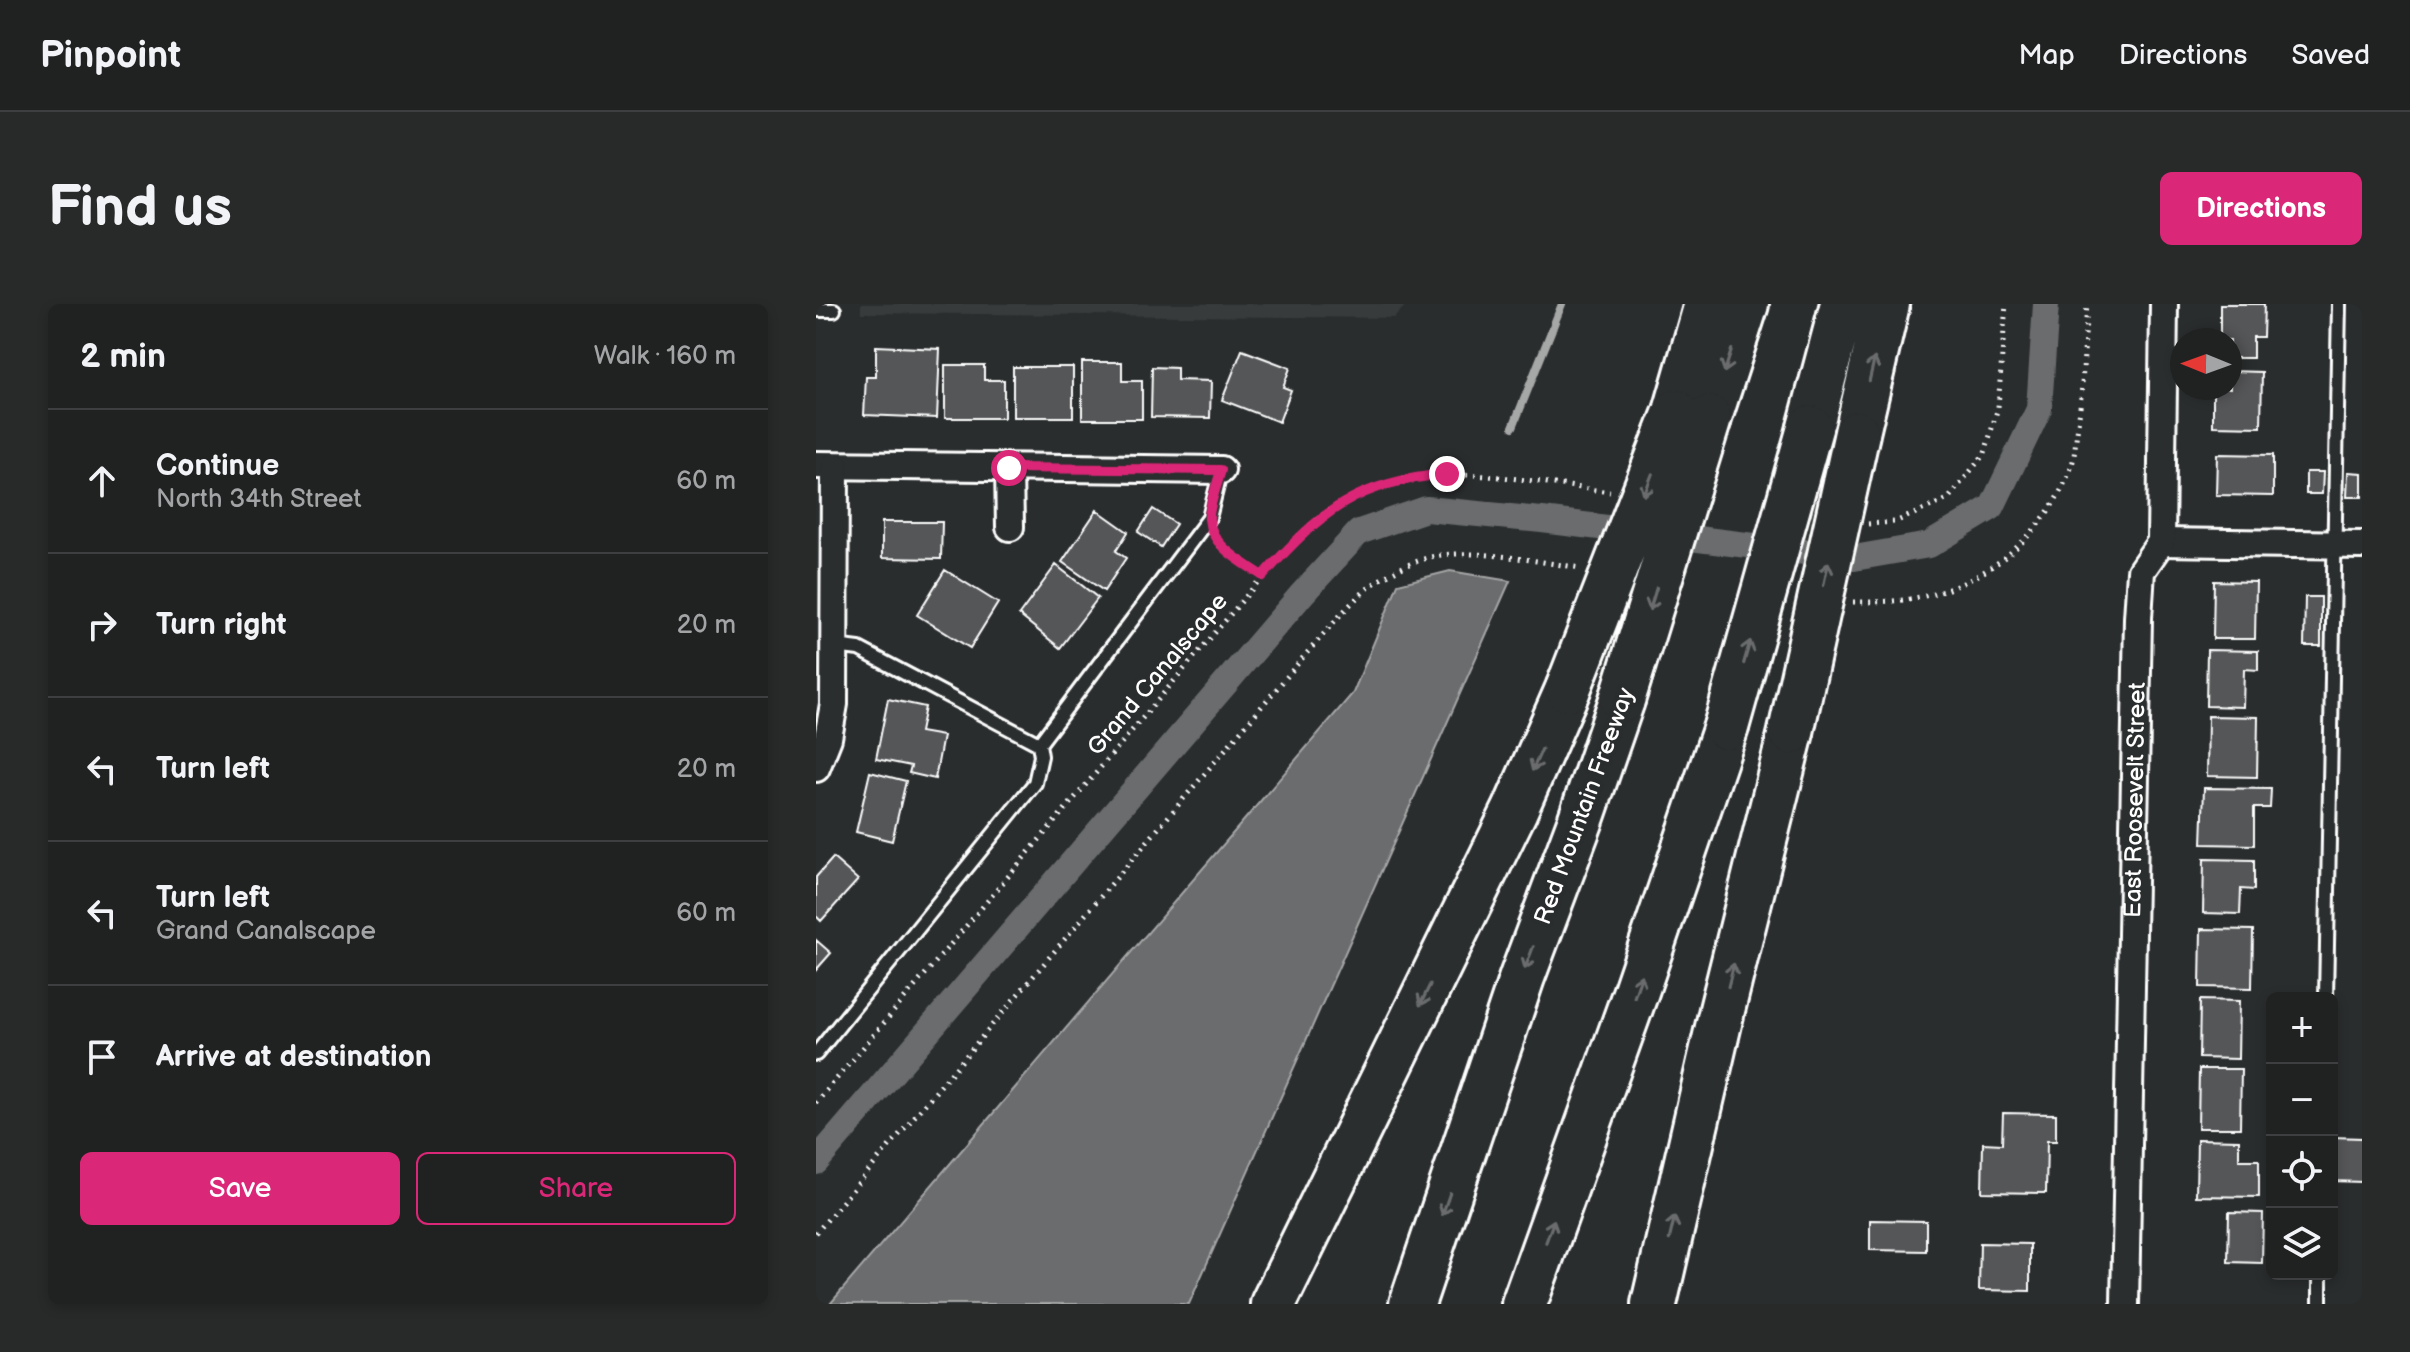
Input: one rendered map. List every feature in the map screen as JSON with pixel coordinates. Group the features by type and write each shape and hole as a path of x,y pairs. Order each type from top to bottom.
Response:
{"highway":[{"path":"1273,1304 1515,810 1693,415 1707,304"},
{"name":"Red Mountain Freeway","path":"1412,1304 1522,977 1622,700 1693,415 1746,304"},
{"path":"1524,1304 1726,727 1843,304"},
{"path":"1654,1304 1791,732 1887,304"}],"street":[{"path":"2164,304 2161,542 2362,545"},
{"path":"816,768 828,738 834,704 835,646 830,619 826,466 1221,470"},
{"path":"1009,468 1010,527"},
{"name":"East Roosevelt Street","path":"2125,1304 2138,618 2141,571 2161,542"}],"lane":[{"path":"2326,992 2339,304"},
{"path":"816,310 834,310"},
{"path":"816,1054 1035,783 1041,756 1039,744 1209,518 1221,470"},
{"path":"835,646 859,649 1039,744"},
{"path":"2320,1280 2320,1304"}],"path":[{"path":"1860,525 1895,522 1948,499 1985,453 1998,407 2006,304"},
{"path":"1844,602 1887,602 1923,597 1956,585 1993,567 2019,546 2047,514 2071,466 2080,408 2087,304"},
{"name":"Grand Canalscape","path":"816,1103 1263,576 1316,521 1383,484 1412,477 1479,474 1616,493"},
{"path":"1209,518 1219,545 1263,576"},
{"path":"816,1233 1306,654 1377,582 1409,565 1440,555 1477,555 1583,568"}],"shaded area":[{"path":"861,304 1407,304 1394,318 861,313"},
{"path":"1450,571 1510,581 1189,1304 830,1304 1353,693 1398,584"}],"building":[{"path":"2220,304 2264,304 2263,337 2253,337 2253,358 2242,358 2242,328 2220,328"},
{"path":"876,346 940,349 937,418 864,415 866,377 876,377"},
{"path":"1242,350 1290,368 1283,387 1291,390 1279,422 1222,400"},
{"path":"1082,362 1122,362 1122,381 1142,381 1142,419 1082,419"},
{"path":"945,365 984,365 984,380 1004,380 1004,418 945,418"},
{"path":"1013,367 1073,367 1073,417 1013,417"},
{"path":"1152,367 1177,368 1177,380 1211,381 1210,418 1151,417"},
{"path":"2242,371 2262,372 2261,427 2213,426 2213,400 2242,400"},
{"path":"2217,454 2273,455 2273,496 2216,495"},
{"path":"2306,472 2323,472 2322,494 2306,494"},
{"path":"2348,472 2362,473 2362,497 2347,497"},
{"path":"1153,509 1176,524 1161,547 1138,532"},
{"path":"1097,510 1128,532 1116,551 1126,558 1104,591 1062,562"},
{"path":"882,522 942,522 941,559 882,558"},
{"path":"1056,565 1098,598 1060,648 1019,615"},
{"path":"945,570 998,603 970,648 917,615"},
{"path":"2214,581 2256,582 2255,639 2213,639"},
{"path":"2305,597 2321,597 2321,646 2304,646"},
{"path":"2207,650 2258,651 2258,670 2244,669 2243,707 2206,706"},
{"path":"888,699 925,707 920,732 943,736 935,779 909,773 911,766 876,759"},
{"path":"2208,716 2258,717 2257,777 2207,776"},
{"path":"870,772 906,781 892,841 856,832"},
{"path":"2204,788 2271,789 2270,808 2254,808 2254,845 2202,844"},
{"path":"833,858 858,880 821,921 816,916 816,877"},
{"path":"2204,859 2254,860 2254,890 2241,889 2240,914 2203,913"},
{"path":"2201,929 2253,930 2252,988 2200,987"},
{"path":"816,940 831,953 816,970"},
{"path":"2200,1000 2239,1001 2238,1059 2199,1058"},
{"path":"2199,1069 2241,1069 2240,1128 2198,1128"},
{"path":"2003,1113 2056,1114 2056,1141 2047,1141 2046,1193 1982,1192 1983,1143 2002,1144"},
{"path":"2338,1137 2362,1138 2362,1182 2338,1181"},
{"path":"2197,1139 2239,1140 2239,1160 2259,1160 2259,1197 2196,1196"},
{"path":"2229,1212 2263,1213 2262,1263 2228,1262"},
{"path":"1870,1220 1926,1221 1926,1251 1870,1250"},
{"path":"1980,1243 2030,1244 2030,1291 1979,1290"}],"waterway":[{"path":"1513,427 1562,304"},
{"path":"816,1162 1302,594 1359,532 1426,509 1854,558 1929,545 1992,507 2039,409 2046,304"}],"route":[{"path":"1009,468 1221,470 1209,518 1214,536 1219,545 1263,576 1296,539 1335,508 1383,484 1412,477 1447,474"}]}
